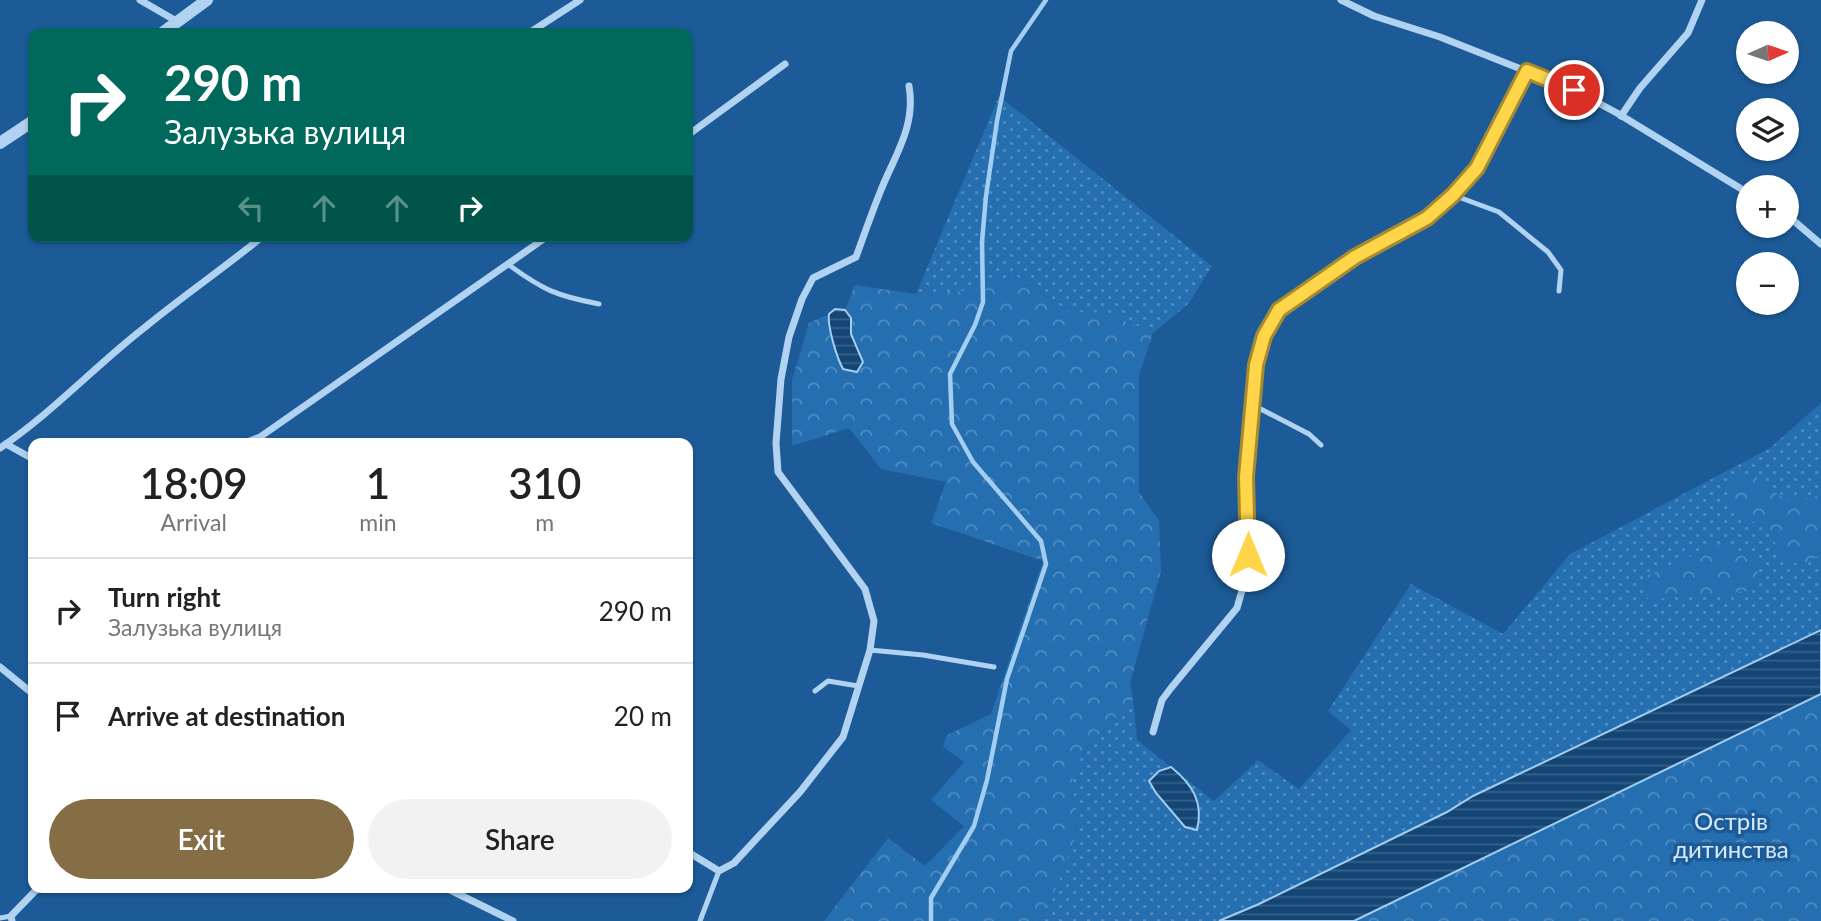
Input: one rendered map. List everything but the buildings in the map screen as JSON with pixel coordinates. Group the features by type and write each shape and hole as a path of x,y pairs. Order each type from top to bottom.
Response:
{"street":[{"path":"140,0 178,22"},
{"path":"169,28 207,0"},
{"path":"537,28 580,0"},
{"path":"1341,0 1374,16 1440,37 1574,90 1736,186"},
{"path":"1621,116 1640,88 1688,33 1702,0"},
{"path":"693,131 785,64"},
{"path":"1153,732 1162,701 1237,608 1247,573 1246,477 1258,355 1264,336 1279,310 1355,257 1427,218 1453,195 1477,168 1527,71"},
{"path":"693,855 719,871 734,863 800,792 843,737 870,650 874,621 865,589 778,472 777,430 781,379 789,337 802,299 813,278 856,257 882,188 901,148 912,106 909,86"},
{"path":"0,143 28,124"},
{"path":"1799,225 1821,244"},
{"path":"28,457 3,446 76,388 143,328 256,242"},
{"path":"258,438 540,242"},
{"path":"0,667 28,690"},
{"path":"11,918 34,893"},
{"path":"455,893 513,921"}],"lane":[{"path":"1453,195 1499,212 1548,252 1561,270 1559,291"},
{"path":"509,265 533,283 562,297 598,304"},
{"path":"1253,405 1309,434 1321,445"},
{"path":"870,650 923,655 994,667"},
{"path":"814,691 828,681 858,686"},
{"path":"700,921 719,871"},
{"path":"0,918 11,918"}],"green space":[{"path":"999,96 1212,266 1188,304 1153,333 1107,313 1069,312 1016,276 977,290 916,294"},
{"path":"1016,276 1069,312 1107,313 1153,333 1139,375 1139,492 1159,521 1161,571 1130,683 1133,699 1086,749 1072,774 1077,833 1053,896 1039,921 824,921 888,838 925,866 964,826 931,800 964,762 943,747 947,735 991,714 1043,561 931,523 946,482 881,469 849,428 792,446 792,380 809,323 829,314 836,356 860,351 851,334 851,318 845,310 855,285 916,294 977,290"},
{"path":"1821,403 1821,630 1473,796 1447,812 1259,904 1219,921 1039,921 1053,896 1077,833 1072,774 1086,749 1133,699 1137,740 1171,767 1159,771 1197,830 1197,802 1185,778 1214,801 1258,760 1299,789 1351,730 1328,711 1411,584 1503,634 1570,554 1770,448"},
{"path":"1752,474 1778,495 1792,501 1821,495 1821,554 1808,563 1784,563 1769,530 1728,509 1732,476"},
{"path":"1709,545 1732,546 1761,564 1751,590 1725,594 1686,594 1648,601 1646,576 1686,559"},
{"name":"Острів дитинства","path":"1821,694 1821,921 1354,921"}],"shaded area":[{"path":"835,309 845,310 851,318 851,334 863,362 857,372 843,369 838,357 829,319 829,314"},
{"path":"1821,630 1821,694 1354,921 1219,921 1259,904 1447,812 1473,796"},
{"path":"1171,767 1185,780 1194,794 1199,811 1197,830 1185,827 1149,781 1159,771"}],"waterway":[{"path":"931,921 931,898 974,826 987,780 1007,679 1046,564 1041,541 973,462 952,424 950,374 975,325 983,302 982,242 986,196 1011,51 1046,0"}],"route":[{"path":"1248,555 1246,477 1256,365 1264,336 1279,310 1355,257 1427,218 1453,195 1477,168 1527,71 1574,90"}]}
